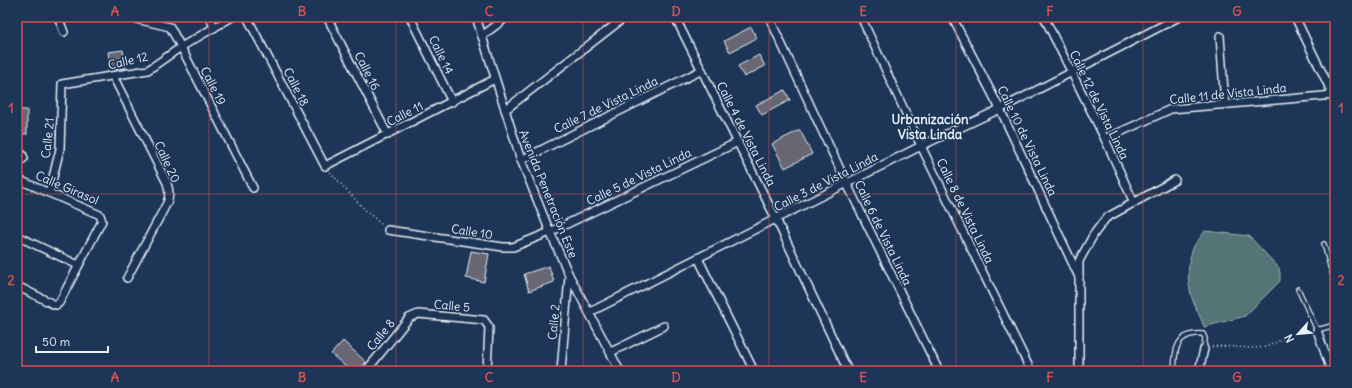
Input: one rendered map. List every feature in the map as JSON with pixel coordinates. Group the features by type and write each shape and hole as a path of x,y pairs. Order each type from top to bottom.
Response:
{"street":[{"path":"58,17 64,32"},
{"name":"Calle 19","path":"134,17 136,19 170,27 253,188"},
{"path":"210,17 214,28"},
{"name":"Calle 12","path":"62,84 152,68 181,47 232,17"},
{"name":"Calle 18","path":"247,17 324,166"},
{"name":"Calle 16","path":"327,17 388,135"},
{"name":"Calle 14","path":"410,17 452,102"},
{"name":"Avenida Penetración Este","path":"476,17 520,160 569,276 590,312 620,371"},
{"path":"482,36 506,17"},
{"path":"505,110 625,17"},
{"name":"Calle 4 de Vista Linda","path":"675,17 776,219 848,371"},
{"name":"Calle 6 de Vista Linda","path":"768,17 938,371"},
{"name":"Calle 8 de Vista Linda","path":"861,17 921,146 1031,371"},
{"name":"Calle 10 de Vista Linda","path":"952,17 1000,109 1079,277"},
{"name":"Calle 12 de Vista Linda","path":"1044,17 1105,139 1134,203"},
{"name":"Calle 3 de Vista Linda","path":"590,312 921,146 1000,109 1071,71 1179,17"},
{"path":"1295,17 1334,95"},
{"path":"1220,36 1225,105"},
{"name":"Calle 7 de Vista Linda","path":"520,160 702,70"},
{"name":"Calle 20","path":"112,76 167,183 169,190 167,203 128,278"},
{"name":"Calle 11","path":"324,166 388,135 495,79"},
{"name":"Calle 21","path":"49,193 60,149 62,84"},
{"name":"Calle 11 de Vista Linda","path":"1105,139 1172,109 1334,95"},
{"name":"Calle 5 de Vista Linda","path":"550,232 738,142"},
{"path":"17,149 24,158 17,164"},
{"name":"Calle Girasol","path":"17,179 100,215 102,221 78,265"},
{"path":"1079,371 1079,261 1094,234 1106,218 1176,180"},
{"name":"Calle 10","path":"388,230 508,248 550,232"},
{"path":"17,236 78,265 59,303 56,305 17,286"},
{"path":"698,258 754,371"},
{"name":"Calle 2","path":"561,371 569,276"},
{"name":"Calle 5","path":"413,315 418,314 484,320 487,322 489,327 487,371"},
{"name":"Calle 8","path":"369,371 409,318 413,315"},
{"path":"611,352 664,326"},
{"path":"1317,330 1330,371"},
{"path":"1199,371 1204,349"}],"lane":[{"path":"1324,244 1335,282"},
{"path":"1330,266 1335,265"},
{"path":"1298,288 1317,330 1335,325"},
{"path":"1174,371 1179,341 1187,336 1199,333 1203,334 1205,338 1204,349"}],"path":[{"path":"324,166 362,207 388,230"},
{"path":"1204,349 1218,346 1253,348 1266,346 1291,335 1317,330"}],"green space":[{"path":"1205,231 1249,236 1279,268 1280,281 1245,316 1204,327 1192,298 1188,272 1194,246"}],"building":[{"path":"751,27 757,38 730,52 724,41"},
{"path":"123,50 126,68 111,70 108,52"},
{"path":"759,55 765,66 744,77 738,66"},
{"path":"785,90 790,100 762,115 756,105"},
{"path":"17,110 27,110 27,134 17,134"},
{"path":"800,130 812,154 785,168 772,144"},
{"path":"471,251 489,254 484,282 466,278"},
{"path":"549,266 554,282 529,291 524,274"},
{"path":"343,341 366,362 358,371 351,371 331,354"}],"district":[{"name":"Urbanización Vista Linda","path":"930,126"}]}
